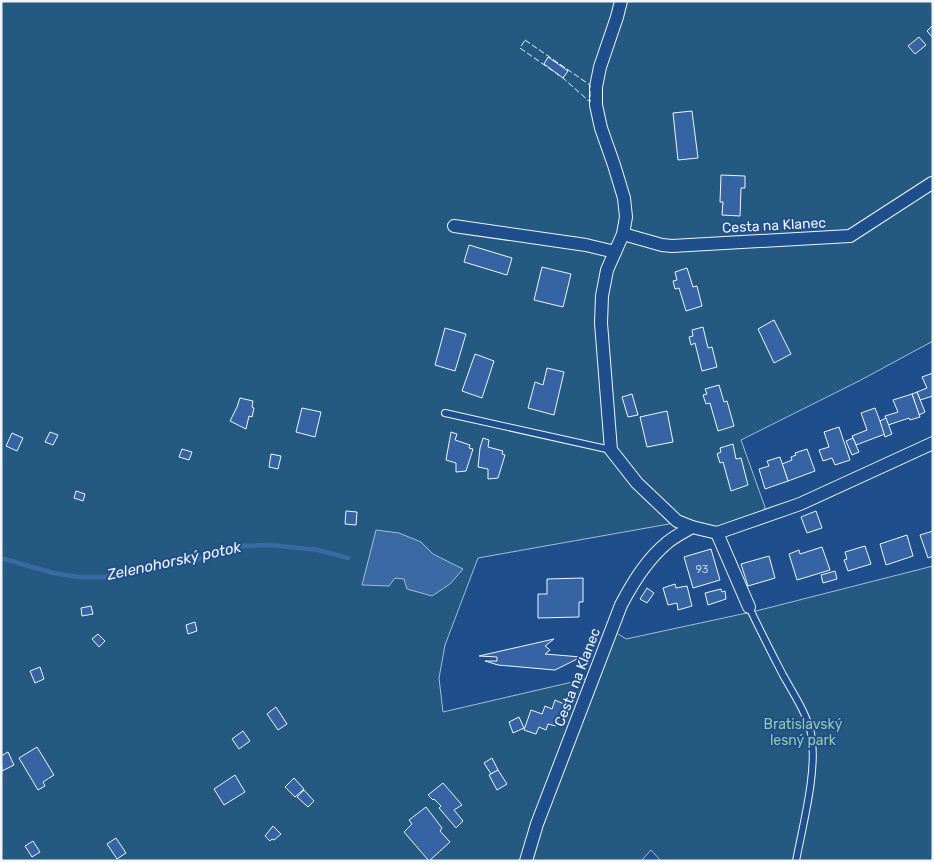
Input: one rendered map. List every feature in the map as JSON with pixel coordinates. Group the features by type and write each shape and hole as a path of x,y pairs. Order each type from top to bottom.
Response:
{"street":[{"path":"621,1 618,17 600,67 596,87 596,105 601,128 624,198 626,217 623,234 604,280 601,323 611,450 637,483 677,521 692,528 717,533 800,504 933,443"},
{"name":"Cesta na Klanec","path":"623,234 672,246 850,236 932,183"},
{"path":"454,226 586,245 615,252"},
{"name":"Cesta na Klanec","path":"526,861 537,824 621,606 633,583 651,558 669,541 692,528"},
{"path":"717,533 749,607"}],"lane":[{"path":"445,414 611,450"},
{"path":"749,607 801,708 811,732 813,753 810,782 796,861"}],"green space":[{"name":"Bratislavský lesný park","path":"1,1 933,1 933,341 859,381 741,440 765,507 763,518 717,533 677,521 478,558 445,645 439,678 443,712 594,677 611,629 626,639 756,611 933,566 933,861 661,861 651,850 641,861 1,861"}],"shaded area":[{"path":"376,530 399,533 421,542 433,554 463,569 450,584 432,596 407,589 404,579 395,578 389,586 362,585"}],"building":[{"path":"933,25 933,38 927,31"},
{"path":"919,37 926,45 915,54 908,46"},
{"path":"548,57 568,71 563,78 544,64"},
{"path":"692,111 698,158 678,160 673,113"},
{"path":"721,175 745,176 745,188 741,188 740,216 722,215 723,202 720,202"},
{"path":"469,245 512,258 507,275 464,262"},
{"path":"542,267 571,274 563,307 534,300"},
{"path":"687,268 693,287 697,286 702,306 686,311 679,288 675,289 673,281 677,280 675,272"},
{"path":"774,320 791,354 774,363 758,329"},
{"path":"703,327 708,348 712,347 717,367 702,371 695,343 691,345 689,337 693,336 692,330"},
{"path":"445,328 466,334 455,371 435,365"},
{"path":"475,354 494,361 482,398 462,391"},
{"path":"547,368 564,372 554,415 528,408 535,382 543,385"},
{"path":"933,373 933,396 920,400 917,392 927,388 922,377"},
{"path":"719,385 724,402 727,401 734,426 718,431 710,403 706,404 703,395 707,394 705,389"},
{"path":"917,392 925,412 919,415 912,394"},
{"path":"632,394 638,415 628,417 622,397"},
{"path":"912,394 920,417 910,420 909,418 888,425 885,416 898,412 893,400"},
{"path":"240,398 253,401 252,417 249,416 246,429 230,421"},
{"path":"302,408 321,412 315,437 296,432"},
{"path":"875,408 885,434 856,445 852,436 867,430 861,413"},
{"path":"667,411 673,442 647,447 640,417"},
{"path":"886,418 892,434 885,437 880,421"},
{"path":"839,427 850,460 835,465 832,458 823,461 819,450 829,447 824,432"},
{"path":"50,432 58,435 53,445 45,442"},
{"path":"451,432 457,434 455,440 470,445 469,448 473,449 466,471 456,472 456,463 446,460"},
{"path":"12,433 23,438 17,451 6,446"},
{"path":"483,438 489,440 488,447 503,451 502,454 505,455 498,478 488,479 488,469 478,467"},
{"path":"853,438 859,452 852,455 846,441"},
{"path":"733,444 736,459 741,458 748,485 731,491 723,462 720,463 717,454 721,452 720,448"},
{"path":"182,449 192,452 189,460 179,457"},
{"path":"807,449 815,471 788,481 782,464 792,460 791,457 796,455 795,453"},
{"path":"271,454 281,456 278,469 269,467"},
{"path":"780,457 788,481 765,489 759,469 769,466 767,461"},
{"path":"76,491 85,494 83,501 74,498"},
{"path":"346,511 357,512 356,525 345,524"},
{"path":"816,511 822,528 807,533 801,517"},
{"path":"933,531 933,556 928,558 920,535"},
{"path":"907,535 913,556 886,565 880,544"},
{"path":"865,546 871,564 848,571 844,560 847,559 845,552"},
{"path":"822,547 830,570 797,580 789,554 799,550 800,554"},
{"path":"711,549 720,580 693,588 684,557"},
{"path":"769,556 775,578 748,586 741,564"},
{"path":"835,571 837,579 823,583 821,575"},
{"path":"583,578 583,602 579,602 579,617 538,618 538,594 547,594 547,579"},
{"path":"675,584 676,588 687,586 692,606 678,610 677,603 668,605 663,588"},
{"path":"647,588 654,593 647,603 640,599"},
{"path":"721,589 722,592 725,591 726,599 708,605 705,593"},
{"path":"91,606 93,614 82,616 81,608"},
{"path":"195,622 197,631 188,634 186,625"},
{"path":"98,634 105,641 99,647 92,639"},
{"path":"554,639 545,646 550,650 545,654 581,657 555,670 498,665 485,661 497,661 497,657 479,656"},
{"path":"40,667 44,679 35,683 30,671"},
{"path":"555,700 564,704 556,726 548,724 546,730 539,727 536,734 524,730 531,710 542,714 545,706 552,709"},
{"path":"276,707 287,724 278,730 267,714"},
{"path":"519,717 524,728 513,733 509,722"},
{"path":"243,731 250,741 239,749 232,739"},
{"path":"37,747 54,775 43,782 45,786 38,790 19,758"},
{"path":"8,752 14,765 2,771 1,756"},
{"path":"492,758 498,770 491,774 484,763"},
{"path":"498,770 507,784 497,790 489,775"},
{"path":"235,775 245,792 224,805 214,789"},
{"path":"294,778 304,789 295,797 285,787"},
{"path":"443,783 462,805 454,810 463,821 456,828 439,808 441,806 428,795"},
{"path":"304,790 314,801 308,807 297,797"},
{"path":"426,807 442,828 440,831 450,842 429,861 404,832 412,824 409,820"},
{"path":"273,826 281,834 270,841 265,836"},
{"path":"116,838 126,853 117,859 107,844"},
{"path":"33,841 40,852 32,857 25,846"}],"waterway":[{"name":"Zelenohorský potok","path":"1,558 53,573 79,577 105,577 152,566 196,560 240,546 270,545 318,550 348,558"}],"fence":[{"path":"525,40 590,85 590,102 563,78 520,48 525,40"}]}
